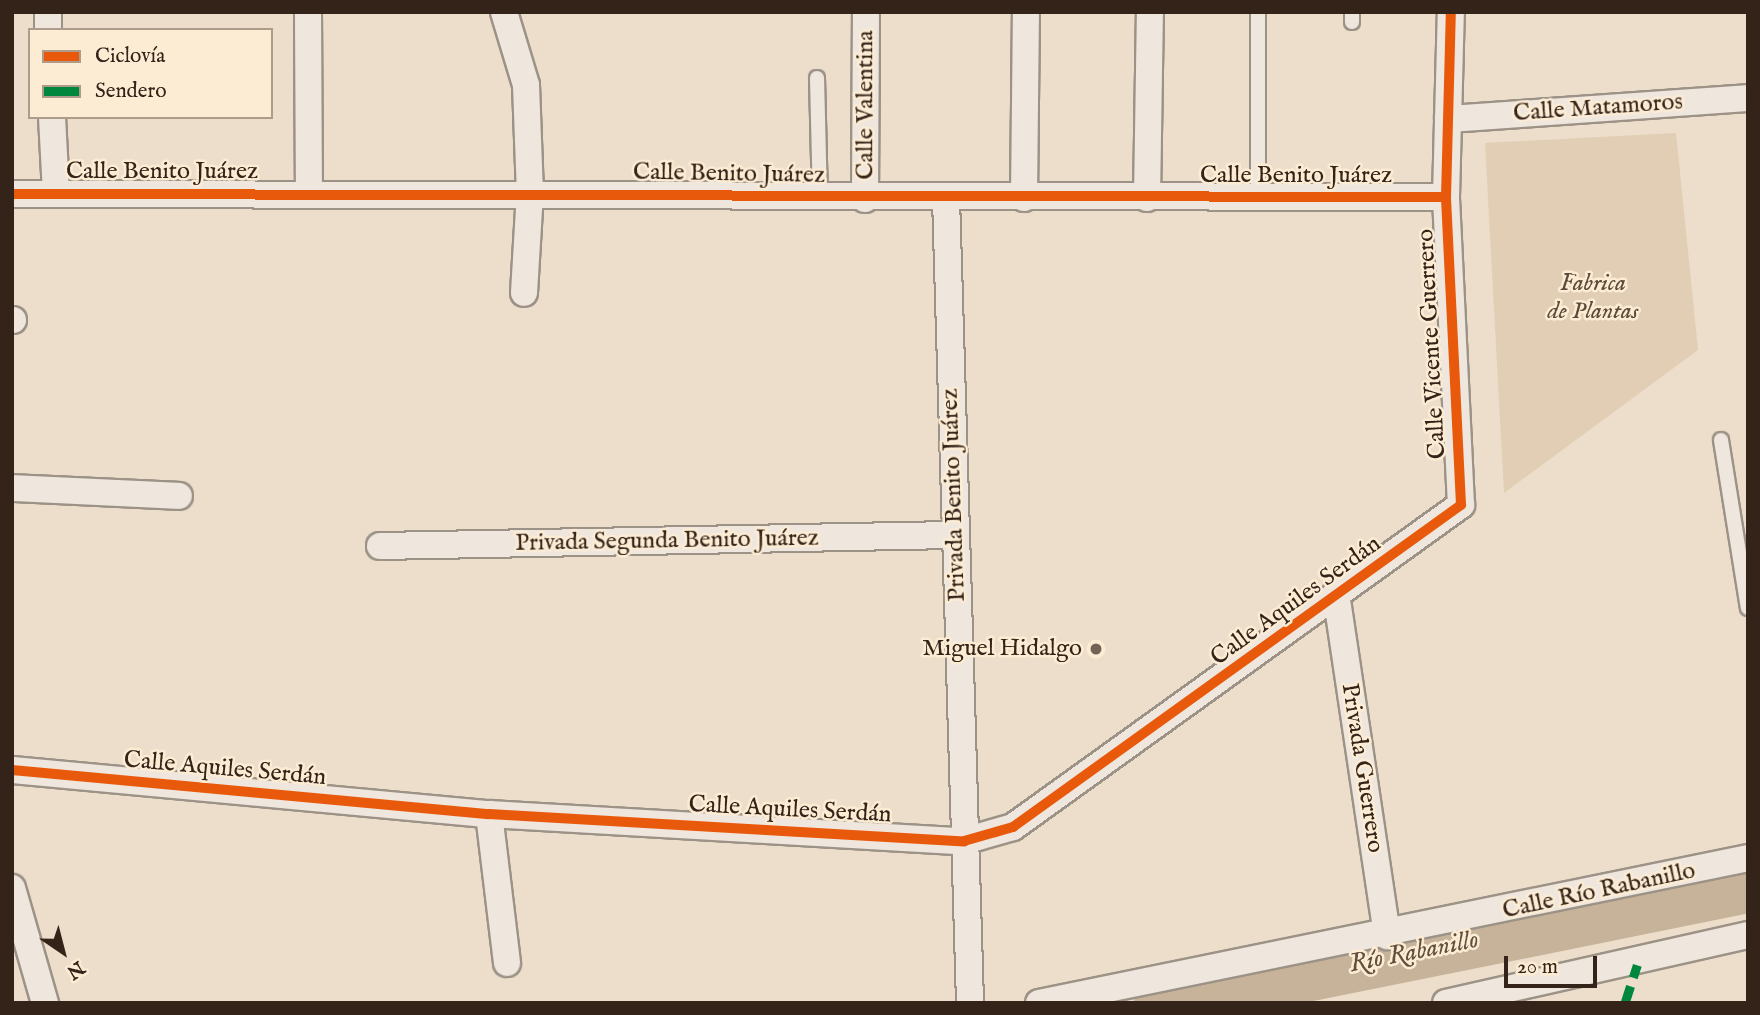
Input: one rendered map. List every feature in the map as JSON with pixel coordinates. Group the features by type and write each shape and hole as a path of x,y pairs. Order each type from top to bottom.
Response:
{"street":[{"path":"308,12 309,192"},
{"path":"504,12 526,85 530,192 524,293"},
{"name":"Calle Valentina","path":"865,199 866,12"},
{"path":"1024,198 1026,12"},
{"path":"1147,198 1150,12"},
{"name":"Calle Vicente Guerrero","path":"1451,12 1446,197 1461,505"},
{"name":"Calle Matamoros","path":"1448,119 1748,98"},
{"path":"52,119 56,194"},
{"name":"Calle Benito Juárez","path":"12,194 530,192 865,199 1446,197"},
{"name":"Privada Benito Juárez","path":"946,198 970,1003"},
{"path":"12,488 179,496"},
{"name":"Calle Aquiles Serdán","path":"12,771 489,814 964,841 1013,827 1337,600 1461,505"},
{"name":"Privada Segunda Benito Juárez","path":"380,546 955,535"},
{"name":"Privada Guerrero","path":"1337,600 1387,936"},
{"path":"489,814 507,962"},
{"name":"Calle Río Rabanillo","path":"1039,1003 1387,936 1748,858"},
{"path":"12,888 45,1003"},
{"path":"1446,1003 1748,935"}],"lane":[{"path":"1258,12 1258,196"},
{"path":"817,78 820,197"},
{"path":"1721,440 1748,608"}],"green space":[{"name":"Fabrica de Plantas","path":"1676,133 1698,350 1504,493 1485,143"}],"waterway":[{"name":"Río Rabanillo","path":"1162,1003 1748,885"}],"marked path":[{"path":"1625,1003 1637,965"}],"cycle path":[{"path":"12,770 489,814 964,841 1013,827 1461,505 1446,197 1451,12"},
{"path":"12,194 1446,197"}],"place":[{"name":"Miguel Hidalgo","path":"1096,649"}]}
